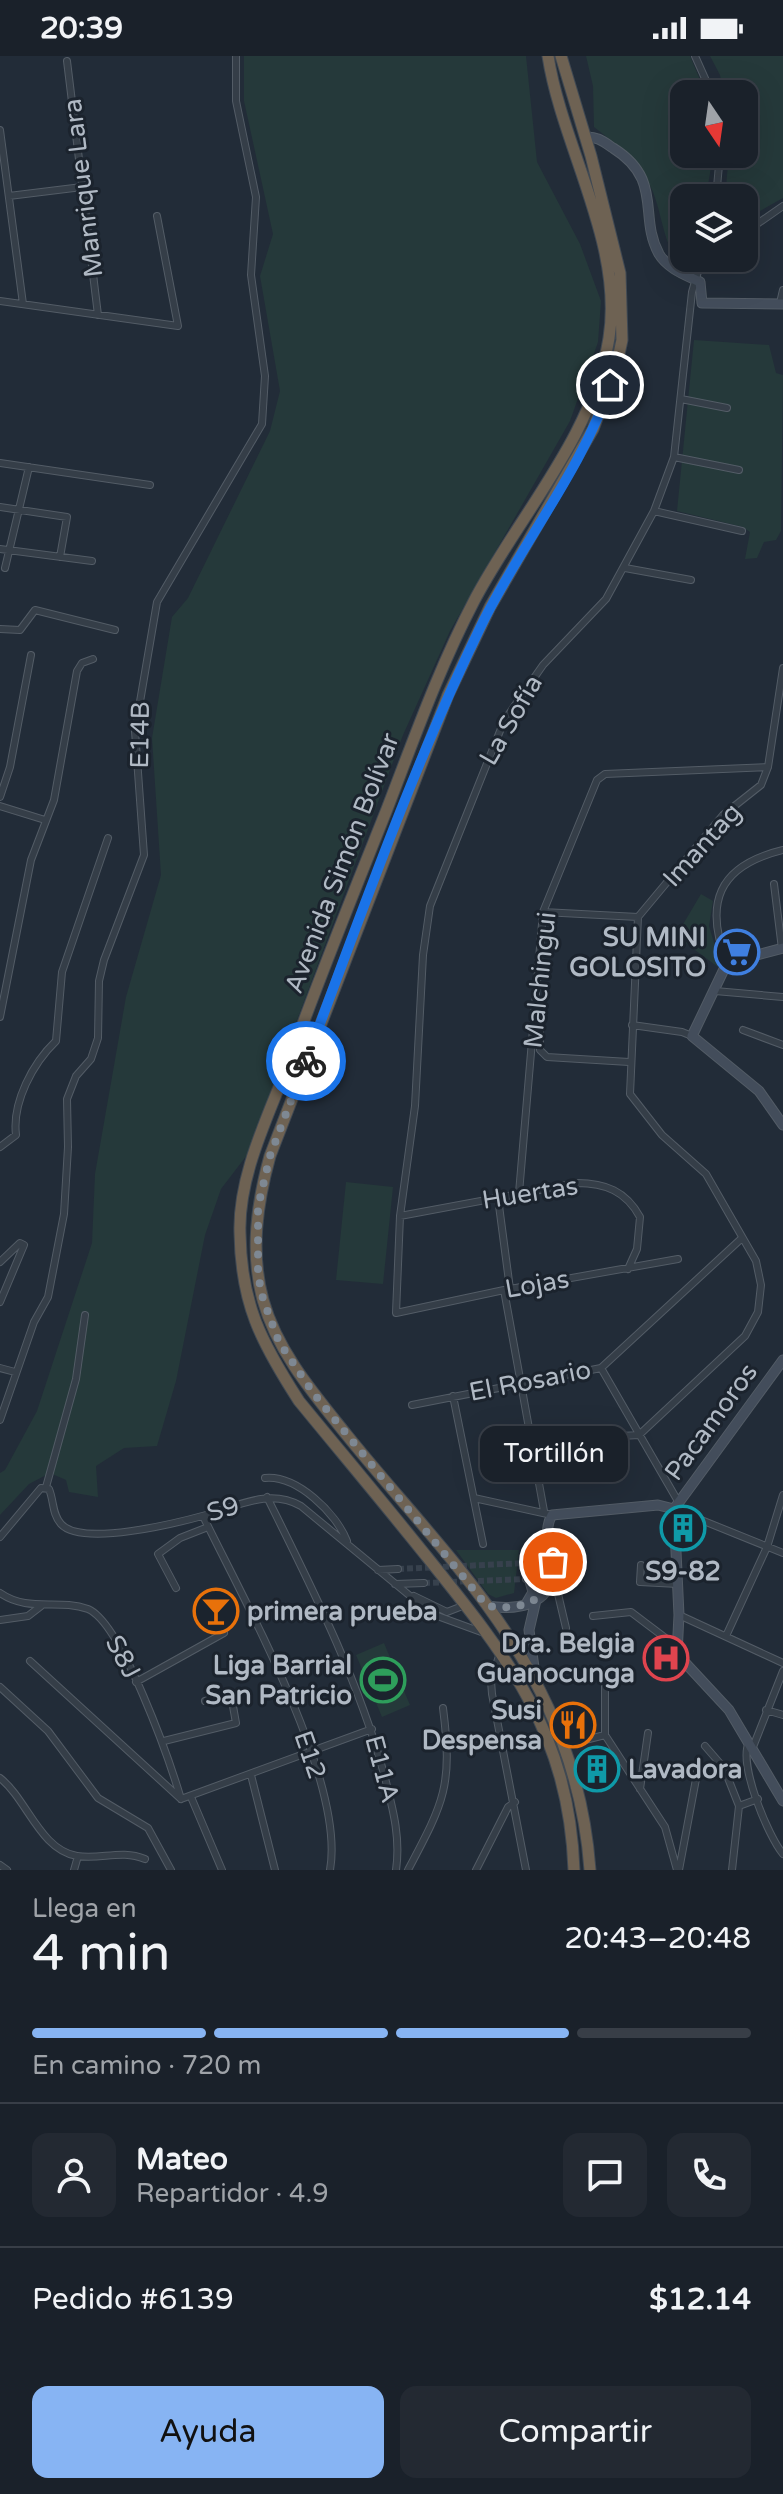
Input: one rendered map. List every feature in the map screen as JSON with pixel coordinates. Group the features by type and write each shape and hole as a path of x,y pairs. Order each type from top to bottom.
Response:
{"highway":[{"name":"Avenida Simón Bolívar","path":"548,56 602,242 610,306 609,336 602,366 586,414 474,601 431,695 304,1019 254,1159 246,1185 240,1232 249,1306 255,1326 276,1365 299,1401 490,1634 527,1694 553,1752 569,1804 574,1870"},
{"name":"Avenida Simón Bolívar","path":"561,56 620,273 623,329 616,368 593,429 490,607 448,695 270,1156 256,1225 263,1299 279,1342 314,1394 487,1606 537,1683 565,1745 584,1806 590,1870"}],"street":[{"name":"E14B","path":"0,1420 15,1372 48,1297 61,1246 68,1147 67,1099 76,1076 91,1059 98,1038 99,981 104,960 139,876 144,855 135,731 157,602 262,424 265,376 251,275 256,197 236,101 236,56"},
{"path":"695,56 706,80"},
{"name":"Manrique Lara","path":"67,61 98,315"},
{"path":"0,130 23,304"},
{"path":"585,137 596,137 626,156 647,192 659,254 668,265 700,282 701,299 706,304 782,303 783,290"},
{"path":"9,196 82,187"},
{"path":"758,223 783,206"},
{"path":"0,301 178,326 157,216"},
{"name":"La Sofía","path":"396,1313 400,1216 415,1106 423,955 430,906 504,721 543,665 592,617 625,568 654,511 674,457 698,272"},
{"path":"681,399 727,408"},
{"path":"674,457 739,470"},
{"path":"0,463 150,485"},
{"path":"5,568 29,467"},
{"path":"0,507 67,517 60,557"},
{"path":"654,511 742,531"},
{"path":"0,549 92,561"},
{"path":"625,568 691,580"},
{"path":"0,629 20,630 35,610 115,630"},
{"path":"0,797 10,767 31,655"},
{"path":"0,1017 31,860 54,800 77,671 82,663 93,659"},
{"name":"Imantag","path":"638,917 723,815 761,785 768,767 783,668"},
{"name":"Malchingui","path":"519,1193 543,912 600,776 768,767"},
{"path":"0,806 45,820"},
{"path":"0,1147 16,1135 16,1119 30,1077 40,1056 56,1041 62,972 108,838"},
{"path":"692,1036 727,963 714,919 719,893 742,869 783,850"},
{"path":"727,963 782,948 780,905 774,884"},
{"path":"531,1441 639,1435 745,1336 758,1312 761,1285 756,1261 706,1174 662,1135 632,1099 629,1062 638,917 543,912"},
{"path":"715,991 783,997"},
{"path":"535,1017 540,1024 540,1050 547,1057 629,1062"},
{"path":"632,1025 692,1036 759,1091 783,1125"},
{"path":"743,1030 783,1045"},
{"name":"Huertas","path":"400,1216 577,1183 599,1183 620,1192 635,1207 642,1227 628,1269"},
{"path":"498,1198 519,1382 548,1513 554,1577 566,1628"},
{"name":"El Rosario","path":"412,1405 601,1368 742,1238"},
{"path":"0,1262 18,1245 24,1245 0,1302"},
{"name":"Lojas","path":"396,1313 507,1289 678,1259"},
{"path":"0,1537 36,1491 46,1487 76,1379 85,1315"},
{"name":"Pacamoros","path":"676,1506 783,1360"},
{"path":"0,1368 15,1372"},
{"path":"601,1368 676,1506 677,1654 720,1698 751,1744 783,1801"},
{"path":"453,1396 483,1544"},
{"path":"265,1478 287,1481 315,1501 344,1535 348,1545"},
{"name":"S9","path":"46,1487 52,1494 56,1517 71,1532 111,1533 203,1516 267,1497 282,1498 301,1506 407,1594 448,1622 490,1634"},
{"path":"726,1636 767,1547 783,1495"},
{"name":"E11A","path":"267,1497 337,1636 372,1729 395,1817 399,1849 396,1870"},
{"path":"474,1498 548,1513 676,1506 783,1553"},
{"name":"E12","path":"203,1516 270,1652 311,1752 333,1829 330,1870"},
{"path":"176,1588 158,1554 180,1538 208,1527"},
{"path":"526,1563 553,1562"},
{"path":"641,1565 640,1582 678,1584"},
{"path":"378,1570 398,1569"},
{"path":"487,1606 531,1602 554,1577"},
{"path":"537,1683 529,1639 533,1592 528,1578 554,1577"},
{"path":"395,1584 424,1583"},
{"path":"0,1593 23,1605 41,1606"},
{"name":"S9","path":"407,1594 444,1611 457,1611 466,1604"},
{"name":"S8J","path":"0,1620 28,1616 41,1606 78,1606 102,1619 164,1741 181,1799"},
{"path":"593,1616 631,1612 676,1646"},
{"path":"679,1615 783,1663"},
{"path":"136,1682 224,1633"},
{"path":"501,1650 491,1681 492,1694 526,1870"},
{"path":"30,1661 181,1799 372,1729"},
{"path":"783,1671 746,1756 768,1831 783,1854"},
{"path":"605,1672 605,1735 665,1827 678,1870"},
{"path":"0,1687 48,1731 98,1798 148,1828 171,1870"},
{"path":"164,1741 236,1723 231,1695 205,1701"},
{"path":"408,1870 442,1802 448,1780 443,1708"},
{"path":"766,1710 783,1715"},
{"path":"640,1791 648,1733"},
{"path":"565,1745 605,1735"},
{"path":"705,1746 724,1768 739,1806 732,1870"},
{"path":"678,1870 699,1763"},
{"path":"251,1775 275,1870"},
{"path":"0,1778 17,1793 44,1834 59,1849 78,1856 112,1852 145,1859"},
{"path":"191,1797 222,1870"},
{"path":"739,1806 758,1799"},
{"path":"476,1870 508,1807 515,1802"},
{"path":"74,1870 78,1856"},
{"path":"0,1865 7,1870"}],"green space":[{"path":"244,56 526,56 537,162 580,244 601,301 598,342 570,421 450,631 403,735 247,1155 221,1189 205,1235 176,1381 157,1446 124,1448 96,1466 98,1497 69,1492 66,1480 50,1473 29,1484 0,1515 0,1473 5,1470 37,1411 92,1243 95,1174 126,997 161,875 152,738 172,617 188,598 270,431 280,391 260,276 273,234 244,101"},
{"path":"586,56 690,56 700,80 670,80 670,168 711,168 708,184 670,184 670,246 653,192 642,172 594,127 593,86"},
{"path":"710,56 783,56 783,198 758,212 758,184 726,184 728,168 758,168 758,80 721,80"},
{"path":"694,340 769,345 776,373 783,375 781,531 776,540 764,542 757,558 745,559 750,532 743,527 677,511"},
{"path":"701,894 713,901 709,926 721,966 718,967 680,939 682,926"},
{"path":"346,1182 393,1187 383,1284 336,1280"},
{"path":"456,1550 519,1550 514,1593 496,1598 488,1594"},
{"name":"Liga Barrial San Patricio","path":"384,1643 410,1705 382,1717 356,1655"}],"tunnel":[{"path":"398,1569 526,1563"},
{"path":"424,1583 526,1579"}],"way so far":[{"path":"306,1061 270,1156 256,1225 258,1275 263,1299 279,1342 314,1394 487,1606 512,1608 536,1600 545,1593 554,1577 553,1562"}],"place":[{"name":"SU MINI GOLOSITO","path":"737,952"},
{"name":"S9-82","path":"683,1528"},
{"name":"Tortillón","path":"553,1562"},
{"name":"primera prueba","path":"216,1611"},
{"name":"Dra. Belgia Guanocunga","path":"666,1658"},
{"name":"Liga Barrial San Patricio","path":"383,1680"},
{"name":"Susi Despensa","path":"573,1725"},
{"name":"Lavadora","path":"597,1769"}],"route":[{"path":"306,1061 448,695 490,607 593,429 610,385"}]}
